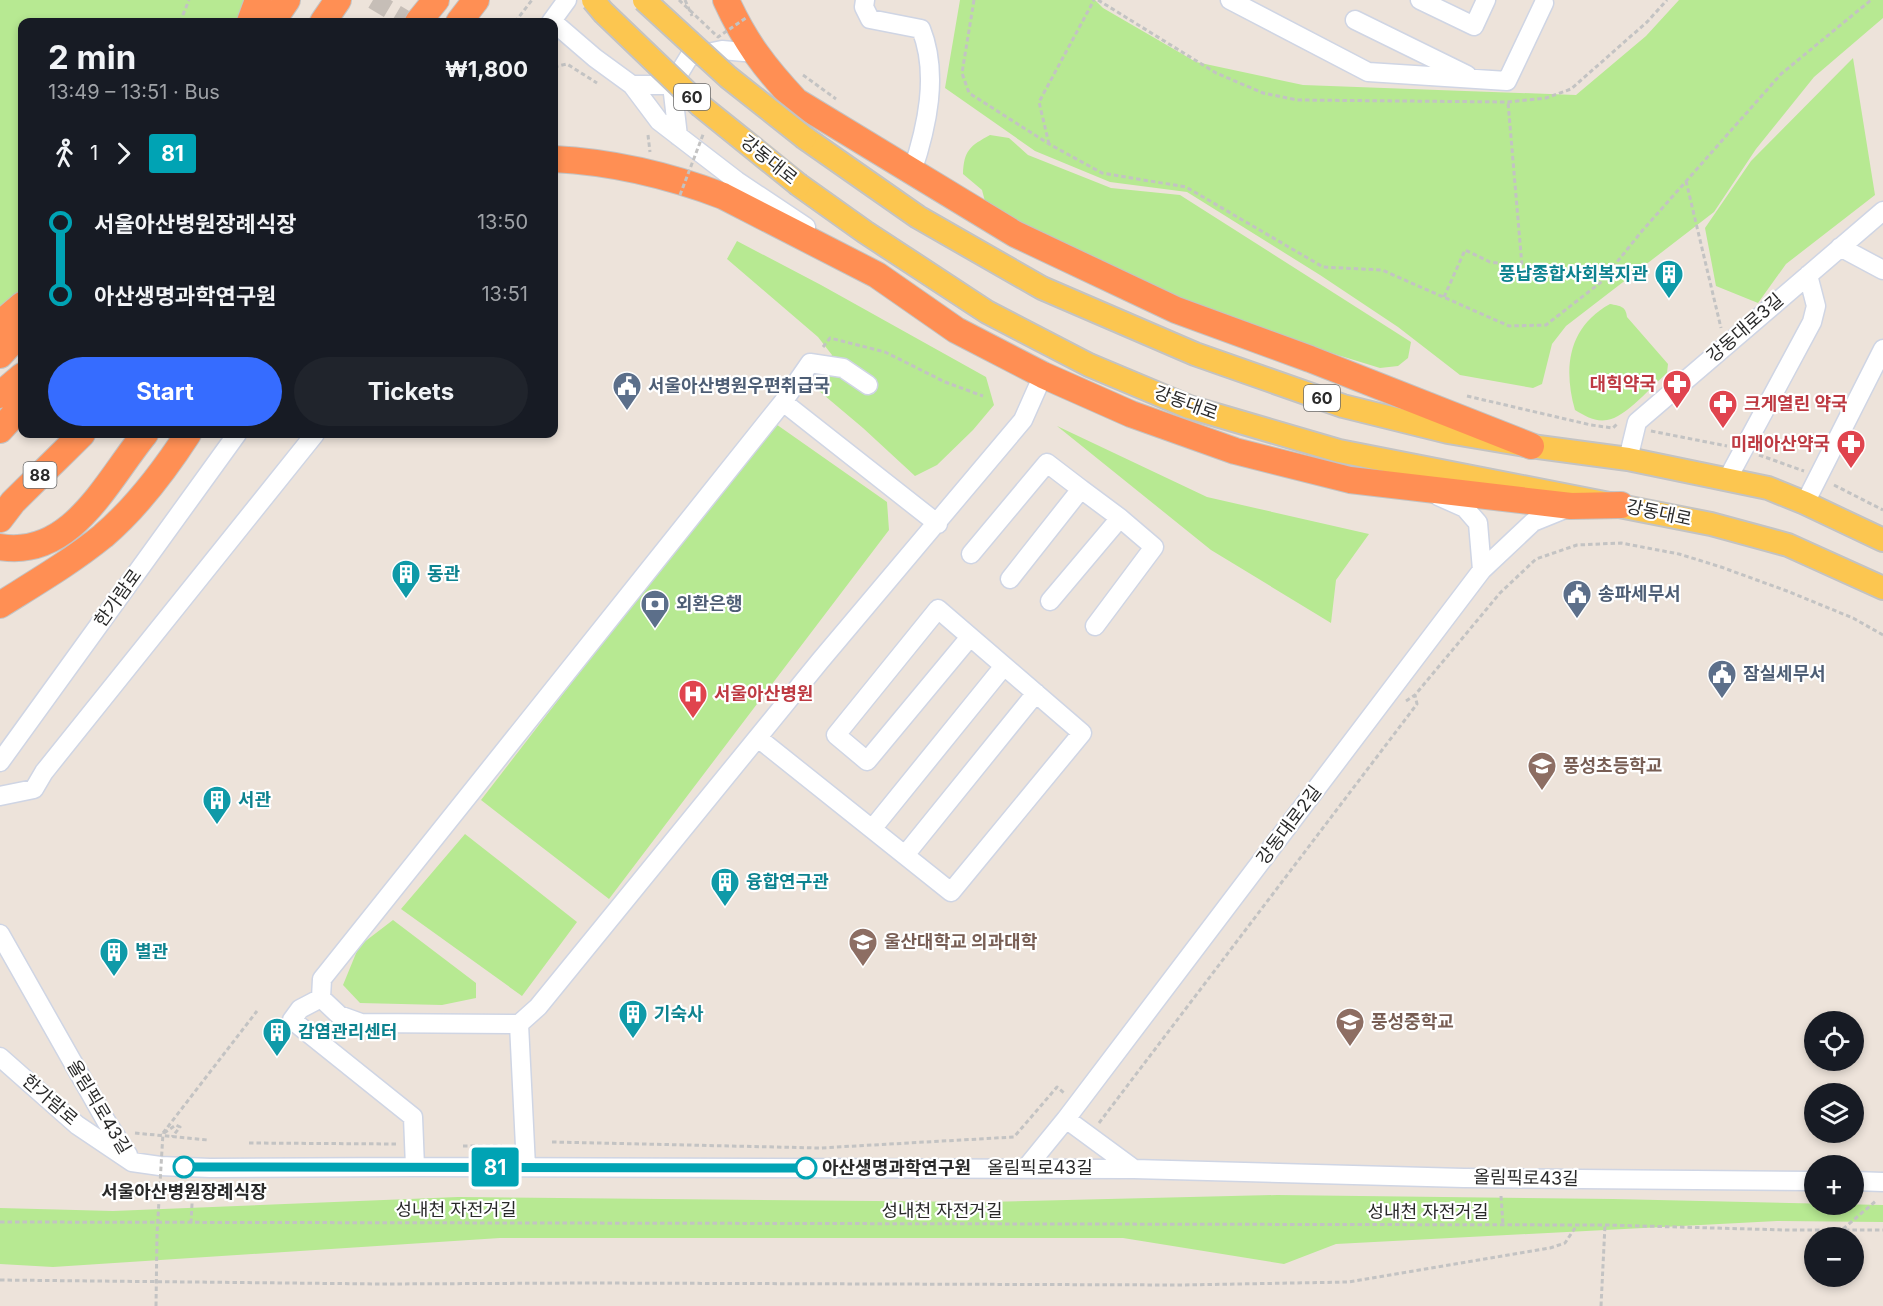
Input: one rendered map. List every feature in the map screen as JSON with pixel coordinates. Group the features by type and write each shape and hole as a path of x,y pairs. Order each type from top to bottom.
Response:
{"highway":[{"path":"251,18 258,0"},
{"path":"275,18 287,0"},
{"path":"326,18 338,0"},
{"path":"421,18 436,0"},
{"path":"462,18 476,0"},
{"path":"726,0 755,54 796,101 1015,234 1176,310 1311,359 1531,446"},
{"path":"558,160 634,169 696,186 772,220 877,274 956,330 1043,375 1131,414 1235,451 1350,480 1572,506 1621,505"},
{"path":"0,324 18,308"},
{"path":"0,355 18,335"},
{"path":"0,395 18,379"},
{"path":"0,430 18,410"},
{"name":"88","path":"0,519 13,502 78,438"},
{"path":"0,547 26,548 58,537 71,527 98,497 142,438"},
{"path":"0,605 104,536 146,492 185,438"}],"main road":[{"name":"강동대로","path":"593,0 701,106 800,185 865,232 987,312 1089,365 1189,406 1339,451 1621,505 1711,524 1788,545 1883,588"},
{"name":"60","path":"645,0 728,77 805,138 918,217 1042,288 1195,354 1343,406 1448,432 1628,459 1728,478 1768,488 1805,502 1883,540"}],"street":[{"path":"555,18 567,0"},
{"path":"865,0 864,7 870,19 921,29 929,49 930,83 926,118 912,172"},
{"path":"1230,0 1368,72 1507,81 1543,1"},
{"path":"1420,0 1474,26 1486,0"},
{"path":"1355,20 1474,78"},
{"path":"558,27 632,85 659,121 737,182 877,274"},
{"path":"678,136 672,85 689,57 722,50 755,54"},
{"path":"632,85 672,85"},
{"name":"강동대로3길","path":"1629,421 1725,346 1883,211"},
{"path":"1840,247 1883,270"},
{"path":"1728,478 1812,322 1816,306 1808,274"},
{"path":"1805,502 1883,349"},
{"path":"868,385 843,368 810,363 783,402 329,970 322,980 321,998 339,1015 361,1023 519,1024 538,1007 1023,420 1043,375"},
{"path":"783,402 938,524"},
{"path":"1628,459 1629,421"},
{"name":"한가람로","path":"0,762 234,438"},
{"path":"0,796 34,789 51,763 312,438"},
{"path":"971,554 1047,463 1120,518 1154,547 1095,626"},
{"path":"1010,579 1081,489"},
{"path":"1424,489 1465,508 1478,523 1482,570"},
{"name":"강동대로2길","path":"1026,1168 1066,1119 1482,570 1533,522 1572,506"},
{"path":"1050,601 1120,518"},
{"path":"758,738 951,892 1082,733 970,636 938,609 836,735 867,761 970,636"},
{"path":"872,829 1004,666"},
{"path":"905,855 1036,693"},
{"name":"올림픽로43길","path":"0,934 106,1121 132,1162 160,1166 210,1168 1026,1168 1464,1178 1804,1181"},
{"path":"321,998 300,1009 292,1020 413,1117 415,1167"},
{"path":"519,1024 526,1167"},
{"name":"한가람로","path":"0,1057 77,1125 132,1162"},
{"path":"1066,1119 1134,1169"},
{"path":"1864,1181 1883,1182"}],"path":[{"path":"182,18 189,0"},
{"path":"518,18 532,0"},
{"path":"679,0 718,37 746,18"},
{"path":"974,0 962,73 969,93 1048,144 1102,173 1186,187 1323,267 1382,270 1509,326 1546,325 1600,283 1781,74 1871,0"},
{"path":"1048,144 1039,102 1095,0"},
{"path":"558,66 567,64 606,88"},
{"path":"797,71 843,104"},
{"path":"1444,297 1465,250 1490,262 1522,266 1508,102"},
{"path":"680,195 704,130"},
{"path":"647,133 650,152"},
{"path":"1686,181 1725,346"},
{"path":"810,363 830,338 885,352 945,382 983,396"},
{"path":"1456,394 1590,425 1613,428 1629,421 1655,433 1743,450 1818,477 1883,510"},
{"path":"1097,1126 1417,704 1415,695 1500,593 1536,560 1577,545 1621,543 1679,554 1787,591 1853,618 1883,635"},
{"path":"156,1306 157,1223 163,1134 257,1011"},
{"path":"552,1143 820,1148 1014,1137 1057,1087"},
{"path":"163,1134 176,1125 180,1127 172,1137"},
{"path":"249,1143 406,1144"},
{"path":"463,1146 502,1146"},
{"path":"191,1223 194,1179"},
{"path":"1500,1188 1503,1225"},
{"path":"1846,1227 1883,1195"},
{"name":"성내천 자전거길","path":"0,1222 1605,1225 1804,1229"},
{"path":"0,1280 382,1284 1182,1285 1349,1282 1550,1248 1565,1243 1576,1225"},
{"path":"1600,1306 1605,1225"},
{"name":"성내천 자전거길","path":"1864,1230 1883,1230"}],"green space":[{"path":"0,0 285,0 272,18 18,18 18,332 0,356"},
{"path":"960,0 1095,0 1103,8 1196,62 1303,85 1576,95 1646,36 1679,0 1883,0 1883,18 1814,77 1756,149 1714,212 1566,326 1552,344 1542,384 1533,388 1460,375 1398,327 1187,192 1110,182 1035,151 945,88"},
{"path":"1853,58 1875,195 1786,264 1758,303 1716,286 1705,228 1751,161"},
{"path":"990,135 1009,138 1028,155 1111,188 1180,195 1411,342 1408,358 1398,366 1380,368 1175,305 987,209 982,190 963,174 969,150 977,142"},
{"path":"737,241 986,377 994,405 973,430 937,465 915,476 812,385 832,355 818,337 727,259"},
{"path":"1610,304 1624,309 1627,317 1668,364 1667,373 1622,414 1607,420 1598,420 1575,410 1571,394 1570,364 1572,350 1585,324"},
{"path":"773,422 887,502 889,530 609,899 481,800"},
{"path":"1057,426 1207,497 1369,534 1336,580 1331,623 1211,550"},
{"path":"465,834 577,922 522,996 401,909"},
{"path":"393,920 476,983 476,998 442,1005 360,1003 343,985 359,946"},
{"path":"1277,1195 1613,1199 1804,1203 1804,1215 1864,1215 1864,1205 1883,1205 1883,1222 1777,1221 1336,1244 1284,1264 1123,1238 500,1238 53,1267 0,1264 0,1208 113,1211 458,1197 985,1202"}],"tunnel":[{"path":"373,0 403,18"}],"bus line":[{"name":"81","path":"184,1167 806,1168"}],"place":[{"name":"풍납종합사회복지관","path":"1669,300"},
{"name":"대힉약국","path":"1677,410"},
{"name":"서울아산병원우편취급국","path":"627,412"},
{"name":"크게열린 약국","path":"1723,430"},
{"name":"미래아산약국","path":"1851,470"},
{"name":"동관","path":"406,600"},
{"name":"송파세무서","path":"1577,620"},
{"name":"외환은행","path":"655,630"},
{"name":"잠실세무서","path":"1722,700"},
{"name":"서울아산병원","path":"693,720"},
{"name":"풍성초등학교","path":"1542,792"},
{"name":"서관","path":"217,826"},
{"name":"융합연구관","path":"725,908"},
{"name":"울산대학교 의과대학","path":"863,968"},
{"name":"별관","path":"114,978"},
{"name":"기숙사","path":"633,1040"},
{"name":"풍성중학교","path":"1350,1048"},
{"name":"감염관리센터","path":"277,1058"},
{"name":"서울아산병원장례식장","path":"184,1167"},
{"name":"아산생명과학연구원","path":"806,1168"}]}
